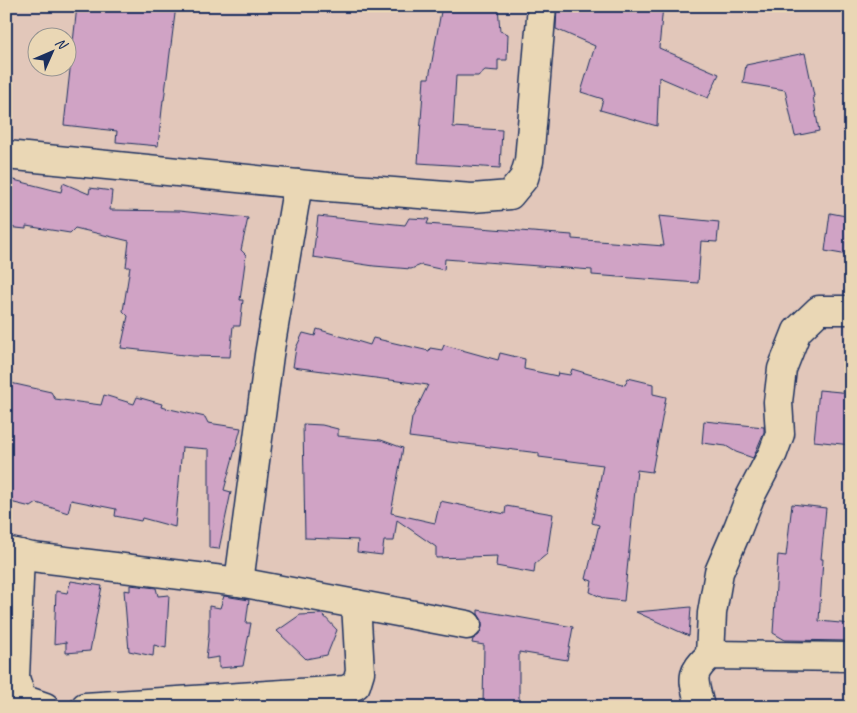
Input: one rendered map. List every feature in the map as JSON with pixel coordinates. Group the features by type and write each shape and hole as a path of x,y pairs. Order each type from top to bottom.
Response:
{"street":[{"path":"6,155 298,184 472,198 510,195 524,178 529,161 542,6"},
{"path":"239,582 269,355 298,184"},
{"path":"710,655 712,613 719,572 750,497 773,453 780,434 778,402 782,369 797,331 819,310 851,310"},
{"path":"45,707 22,699 15,678 13,552 239,582 467,624"},
{"path":"85,707 346,690 356,685 360,672 356,604"},
{"path":"700,707 694,674 697,667 710,655 851,657"}],"building":[{"path":"77,6 176,6 158,146 116,142 117,131 64,125 69,78 78,78 78,28 75,28"},
{"path":"442,6 498,6 500,31 508,34 507,60 498,60 498,71 485,70 478,76 456,76 453,127 502,130 500,168 418,163 424,78 429,78"},
{"path":"557,6 663,6 659,48 719,74 708,98 659,77 657,126 600,110 603,99 581,92 595,46 556,29"},
{"path":"805,53 819,131 795,136 785,90 743,83 746,65"},
{"path":"6,178 61,192 63,183 89,194 90,188 112,191 110,210 179,211 248,218 241,250 246,255 240,300 243,300 240,326 233,326 230,357 193,356 121,348 128,316 123,311 130,267 126,267 129,241 75,228 70,233 26,226 26,229 6,227"},
{"path":"830,213 851,217 851,239 848,255 825,251"},
{"path":"318,216 405,225 409,218 429,219 427,224 572,235 572,239 664,246 659,216 719,222 717,242 701,241 698,283 592,275 592,270 445,259 444,270 421,265 411,269 374,266 313,257"},
{"path":"317,329 370,345 373,338 429,351 430,348 442,350 444,345 498,360 500,353 525,359 524,369 557,376 558,373 570,375 572,369 625,385 628,378 653,384 653,394 666,397 652,472 637,470 624,601 605,599 590,592 592,581 586,579 599,525 592,523 603,465 539,457 539,453 409,437 412,418 428,385 293,367 296,348 303,333 315,336"},
{"path":"6,382 51,392 55,399 101,405 104,395 134,404 137,397 162,404 161,407 205,417 208,423 241,428 224,490 231,492 219,549 209,548 209,449 182,447 175,527 142,518 141,521 115,516 116,509 71,500 68,513 37,503 31,507 6,501"},
{"path":"819,390 851,393 851,445 814,441"},
{"path":"704,421 764,427 764,432 753,458 726,446 702,443"},
{"path":"303,424 322,425 338,429 338,436 381,440 403,448 391,513 435,523 440,501 505,514 506,506 553,514 547,554 535,564 534,573 496,566 497,556 436,558 436,547 397,520 394,541 384,541 382,555 357,552 358,540 305,538"},
{"path":"792,504 826,508 821,559 823,559 819,621 851,624 851,641 785,640 773,633 778,555 786,556"},
{"path":"71,581 102,586 90,651 66,653 66,642 54,644 56,591 67,593"},
{"path":"130,585 156,588 158,596 169,595 166,648 154,645 153,656 129,651 124,590 130,591"},
{"path":"224,596 249,600 246,623 251,623 243,666 219,668 219,657 206,659 209,606 220,608"},
{"path":"691,607 689,636 636,612"},
{"path":"478,610 573,627 567,660 519,652 519,707 483,707 484,645 472,643 473,639 479,635 482,627 482,620"},
{"path":"322,614 337,630 327,655 306,659 277,631 300,615"}]}
